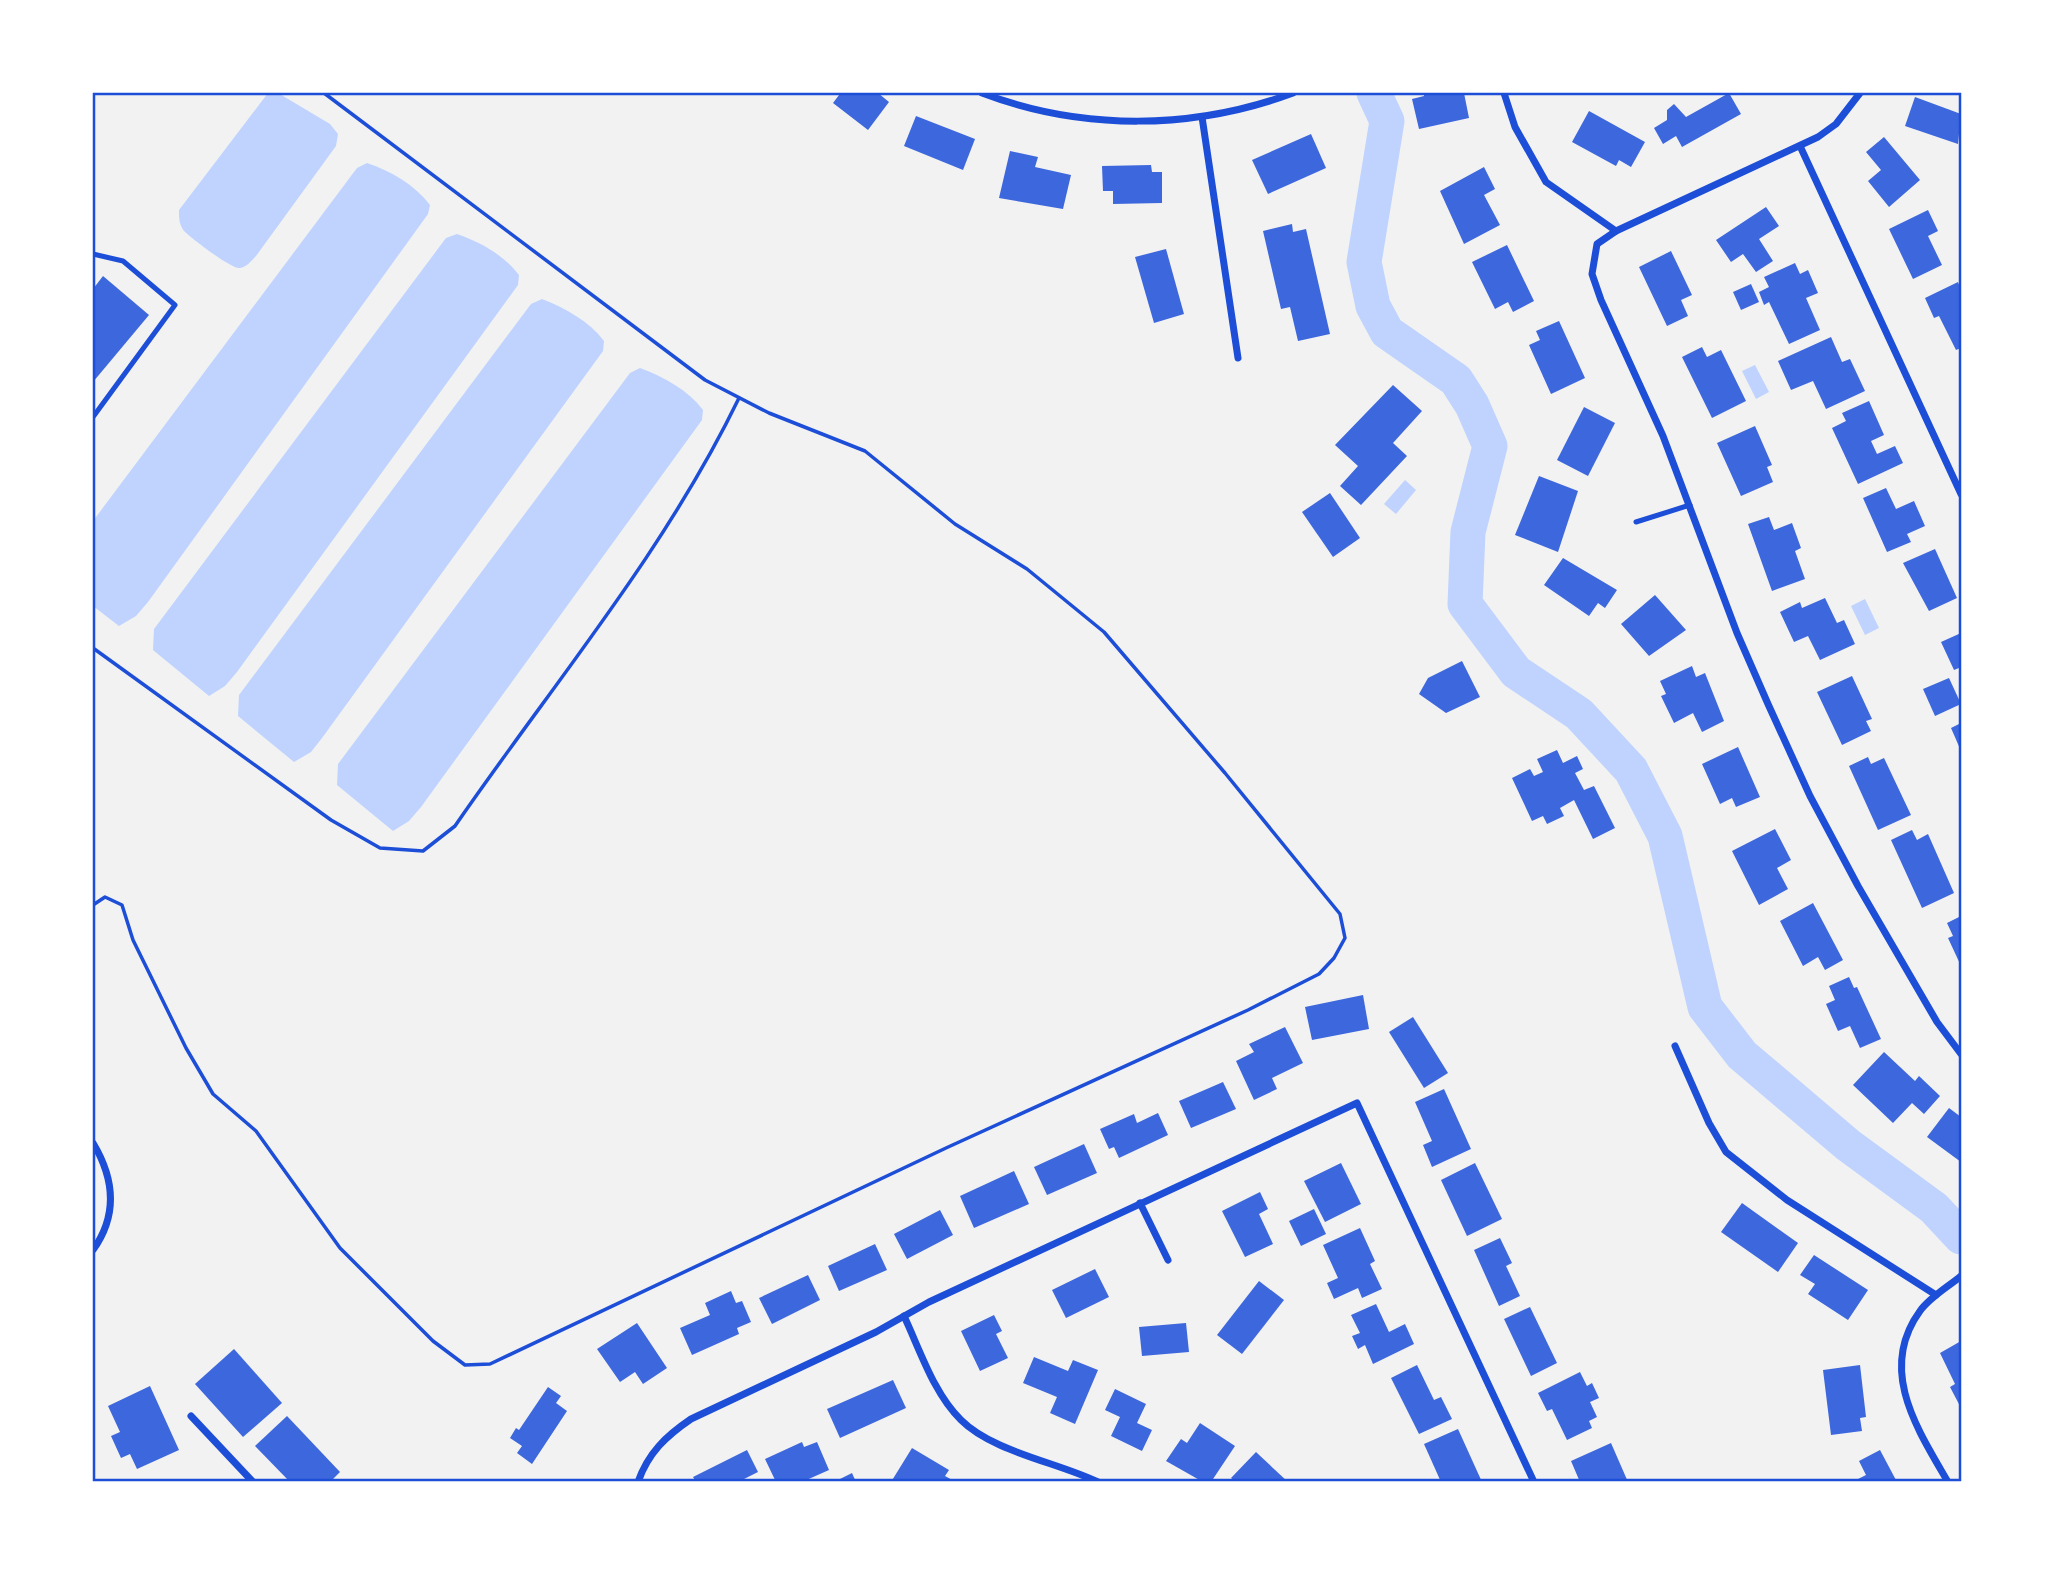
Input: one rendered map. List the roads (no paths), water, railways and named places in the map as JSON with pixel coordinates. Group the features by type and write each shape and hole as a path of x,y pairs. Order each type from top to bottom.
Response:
{"street":[{"path":"982,93 1052,114 1093,120 1144,121 1202,117 1238,110 1293,93"},
{"path":"1504,93 1515,127 1546,182 1616,231"},
{"path":"1860,93 1836,124 1800,146 1616,231 1597,244 1592,274 1653,412 1737,633 1810,796 1897,957 1937,1022 1961,1054"},
{"path":"1202,117 1238,358"},
{"path":"1800,146 1961,494"},
{"path":"1675,1046 1727,1152 1787,1200 1937,1295"},
{"path":"638,1482 649,1457 667,1435 691,1419 1140,1203 1357,1103 1534,1482"},
{"path":"93,1143 105,1163 111,1188 110,1214 93,1250"},
{"path":"1140,1203 1168,1260"},
{"path":"1948,1482 1912,1419 1900,1372 1910,1327 1920,1310 1961,1276"},
{"path":"905,1316 943,1399 961,1421 1000,1444 1098,1482"},
{"path":"191,1416 253,1482"}],"lane":[{"path":"93,254 123,261 175,305 93,417"},
{"path":"1636,522 1690,505"}],"water":[{"path":"268,93 278,93 330,124 338,134 336,146 256,256 246,266 239,268 219,258 184,231 179,210"},
{"path":"367,163 410,185 430,205 428,214 148,602 136,616 119,626 93,606 93,521 357,168"},
{"path":"457,234 499,255 519,275 518,285 237,672 225,686 209,696 153,650 154,629 446,238"},
{"path":"542,299 584,321 604,341 603,351 322,738 311,752 294,762 238,716 239,695 531,304"},
{"path":"1755,365 1769,392 1756,399 1742,371"},
{"path":"640,368 683,390 703,410 702,420 421,807 409,821 393,831 337,785 338,764 630,373"},
{"path":"1405,480 1416,490 1396,514 1384,504"},
{"path":"1865,599 1879,628 1865,635 1851,606"}],"waterway":[{"path":"1374,93 1387,121 1364,262 1373,306 1387,332 1456,380 1472,405 1490,446 1468,532 1465,604 1516,672 1579,714 1631,770 1665,836 1705,1007 1742,1055 1848,1145 1934,1208 1961,1237"}]}
